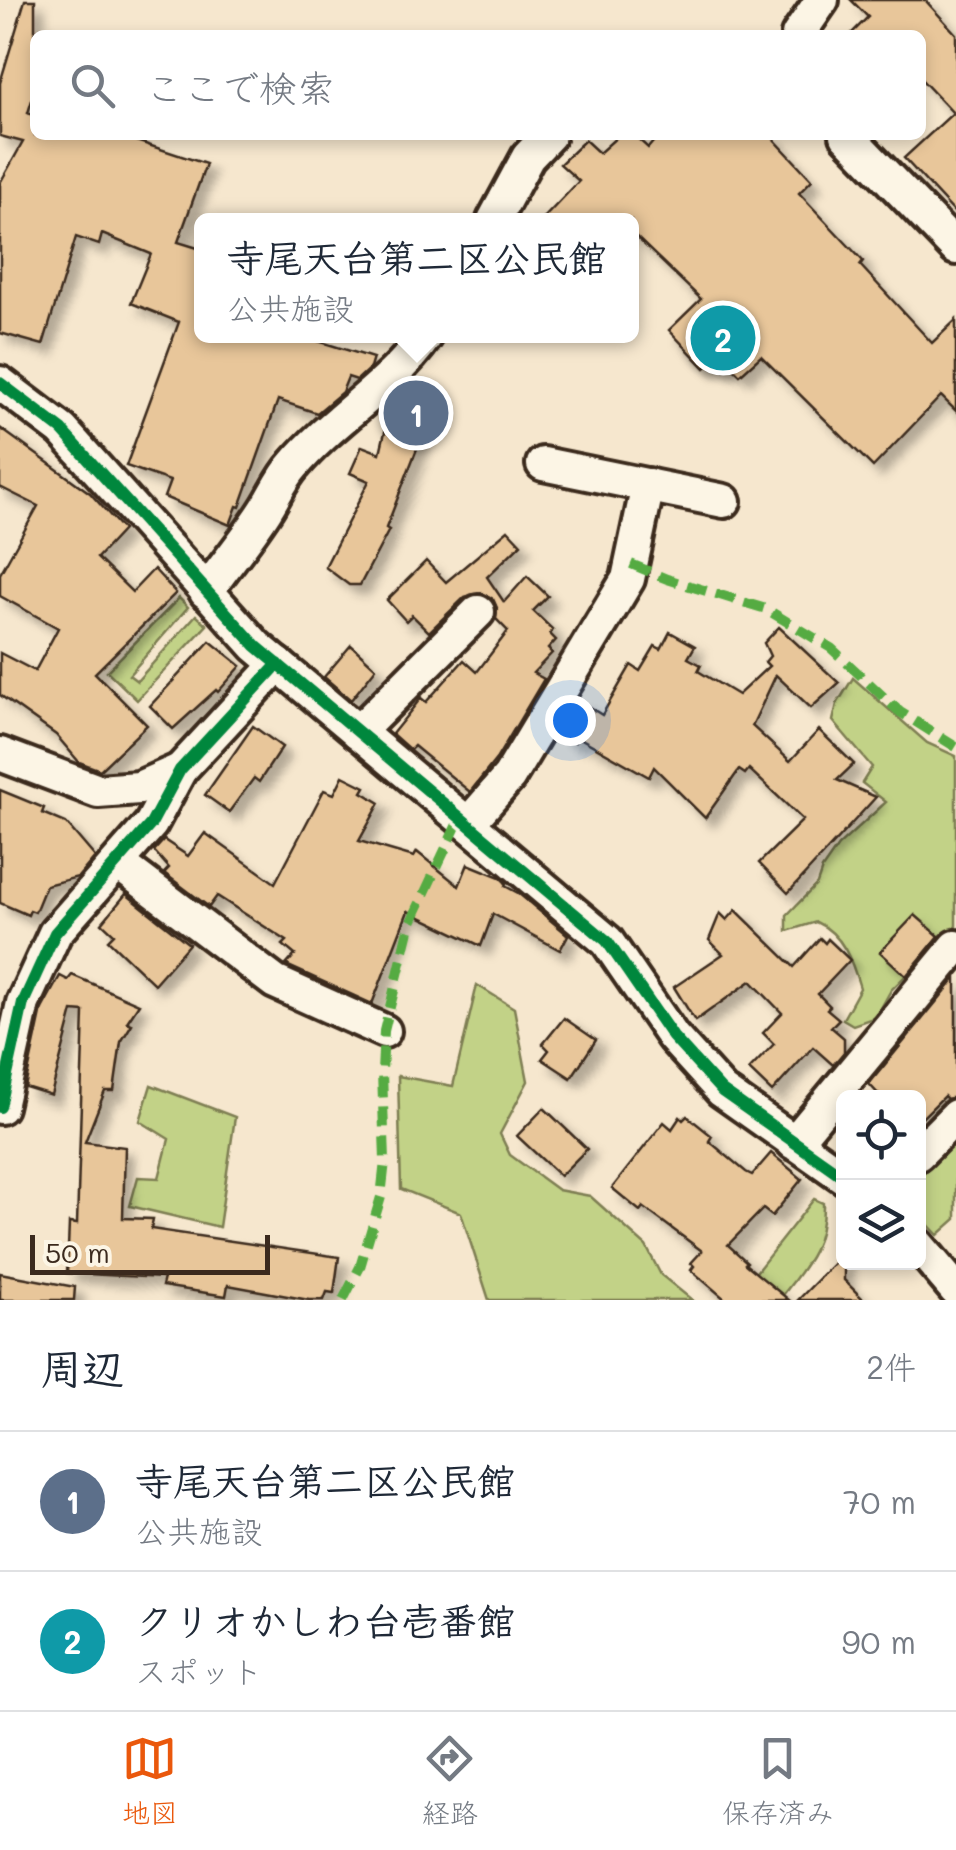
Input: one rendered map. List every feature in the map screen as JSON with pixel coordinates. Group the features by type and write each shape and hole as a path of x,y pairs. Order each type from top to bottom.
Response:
{"street":[{"path":"801,30 822,0"},
{"path":"498,213 528,157 544,140"},
{"path":"852,140 956,248"},
{"path":"206,592 291,468 330,427 398,370 420,343"},
{"path":"0,383 62,430 239,630 608,941 697,1066 722,1091 836,1172"},
{"path":"543,464 724,500"},
{"path":"468,824 509,777 628,579 648,485"},
{"path":"358,732 478,612"},
{"path":"0,1108 23,1003 55,933 151,824 180,770 278,664"},
{"path":"0,754 98,790 140,788 180,770"},
{"path":"118,863 275,982 384,1031"},
{"path":"794,1144 956,947"},
{"path":"926,1146 956,1116"},
{"path":"926,1254 956,1290"}],"green space":[{"path":"179,598 188,607 129,675 137,681 196,615 207,625 137,700 107,671"},
{"path":"853,678 927,743 956,756 956,926 891,990 876,1017 853,1025 843,1019 860,988 845,949 816,922 787,931 787,915 817,884 838,846 886,802 862,783 872,767 833,721 837,704"},
{"path":"477,985 514,1008 528,1081 500,1134 510,1155 558,1190 590,1196 646,1246 661,1275 692,1300 489,1300 461,1213 401,1189 398,1076 453,1086"},
{"path":"151,1085 235,1117 219,1227 130,1206 138,1177 159,1178 169,1139 140,1121"},
{"path":"956,1136 956,1219 938,1235 926,1222 926,1167"},
{"path":"814,1199 823,1203 816,1244 779,1300 734,1300"}],"building":[{"path":"25,0 35,0 35,30 30,30 30,140 133,140 206,164 178,242 194,247 194,343 325,343 373,358 370,368 357,380 348,377 342,392 317,413 278,400 230,525 164,497 170,481 126,466 179,322 131,303 151,254 102,234 99,245 76,237 43,345 0,333 0,183 23,142 0,136 0,83"},
{"path":"851,0 925,0 956,34 956,214 904,158 953,113 926,84 926,30 855,30 868,17"},
{"path":"585,140 599,153 613,140 639,140 648,148 655,140 775,140 812,180 799,193 932,343 956,320 956,411 941,396 873,467 761,356 740,375 731,366 724,371 713,361 705,368 669,330 701,299 639,240 639,213 549,213 579,181 560,164"},
{"path":"411,384 434,389 418,446 386,528 389,530 360,585 349,585 325,567 369,481 350,473 362,446 380,453 392,402"},
{"path":"0,428 90,493 123,530 97,558 132,592 154,569 176,593 95,673 147,725 100,770 79,762 56,735 0,695 0,653 35,671 58,628 0,596 0,574 38,506 0,487"},
{"path":"508,530 521,544 487,577 504,602 527,576 548,596 533,611 553,630 550,634 556,640 548,649 552,653 533,673 544,679 497,758 470,792 414,746 410,750 392,734 421,698 426,702 464,660 477,672 508,631 496,619 493,599 482,593 465,597 429,632 412,615 406,621 387,600 426,561 446,582"},
{"path":"779,627 839,683 811,708 776,675 752,726 790,761 819,730 854,764 837,780 876,797 788,893 759,863 803,820 749,769 745,774 739,770 705,818 654,767 649,777 578,737 575,742 559,732 578,700 602,715 631,665 640,671 655,646 661,649 670,632 695,646 688,658 701,665 698,671 738,695 769,666 765,662 770,656 764,643"},
{"path":"210,641 241,666 218,692 173,729 150,706"},
{"path":"351,645 376,668 351,700 324,677"},
{"path":"253,726 282,747 259,782 254,778 229,812 205,795"},
{"path":"343,776 365,787 362,792 380,803 359,841 414,857 417,852 459,886 468,864 500,877 505,886 568,935 560,950 493,914 481,946 408,911 372,1004 286,965 295,955 283,945 287,941 217,896 209,907 164,873 169,868 154,851 164,840 188,856 205,833 275,883 324,790 334,794"},
{"path":"0,790 44,808 42,813 66,823 95,857 78,877 46,885 35,912 30,910 28,915 0,903"},
{"path":"126,894 189,944 154,984 108,940 114,934 102,923"},
{"path":"736,910 794,967 820,938 825,943 828,939 850,960 818,994 839,1019 831,1027 844,1038 844,1052 833,1065 813,1047 772,1092 749,1070 774,1044 763,1033 782,1013 751,981 695,1021 674,987 723,954 709,940 720,913 727,920"},
{"path":"915,915 939,936 906,976 880,952"},
{"path":"72,975 139,1004 127,1022 132,1024 121,1042 114,1091 105,1091 85,1142 125,1147 123,1218 153,1219 151,1229 339,1257 334,1293 327,1292 324,1300 309,1300 228,1285 226,1296 162,1286 164,1278 67,1273 69,1223 77,1224 84,1012 73,1011 51,1095 25,1087 42,1009 60,976 68,980"},
{"path":"956,978 956,1097 944,1096 926,1114 926,1090 875,1090 869,1084"},
{"path":"564,1018 596,1040 571,1078 542,1059 549,1050 543,1044"},
{"path":"544,1108 587,1149 560,1176 517,1136"},
{"path":"687,1116 746,1172 752,1175 771,1153 802,1179 772,1216 763,1209 728,1245 789,1300 726,1300 691,1270 691,1263 702,1251 612,1188 664,1122 672,1129 680,1117 683,1120"},
{"path":"836,1261 836,1270 844,1270 844,1280 864,1300 798,1300"},
{"path":"0,1273 75,1287 74,1300 0,1300"}],"marked path":[{"path":"631,564 766,609 831,648 900,712 956,747"},
{"path":"343,1300 360,1267 381,1197 385,1161 384,1031 411,922 460,818"}],"cycle path":[{"path":"0,383 62,430 256,646 607,941 673,1037 722,1091 836,1171"},
{"path":"0,1107 23,1003 55,933 151,824 180,770 278,664"}],"place":[{"name":"クリオかしわ台壱番館","path":"723,338"},
{"name":"寺尾天台第二区公民館","path":"416,413"}]}
